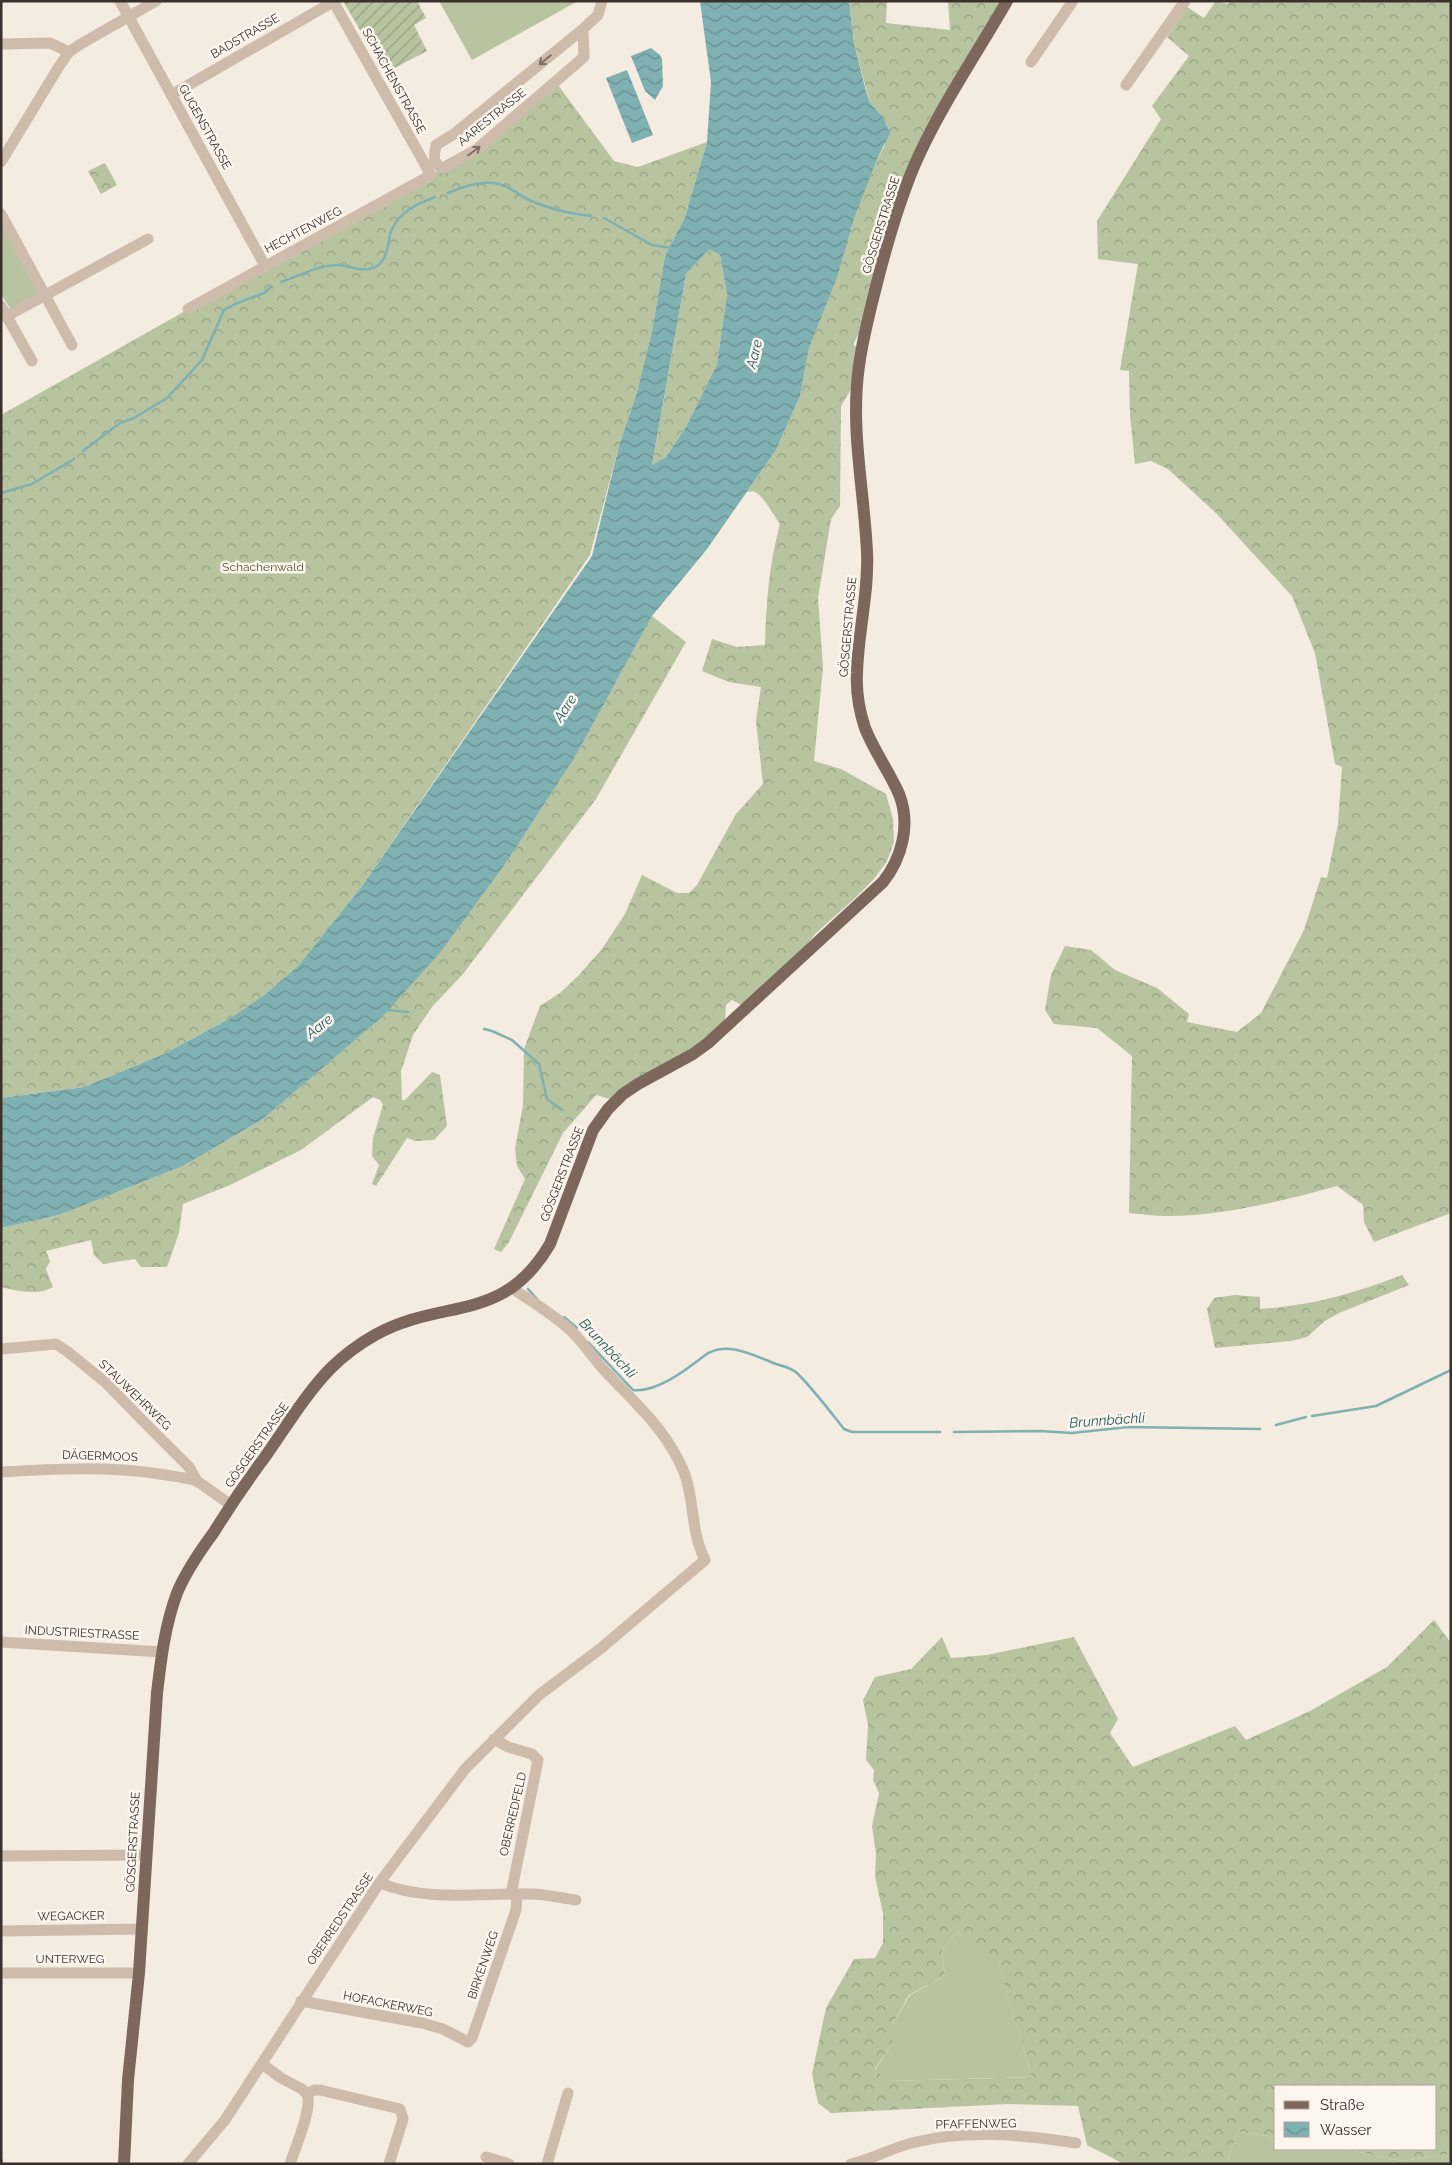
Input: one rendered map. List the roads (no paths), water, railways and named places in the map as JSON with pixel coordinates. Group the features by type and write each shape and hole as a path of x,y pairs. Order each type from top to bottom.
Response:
{"main road":[{"name":"GÖSGERSTRASSE","path":"124,2164 128,2080 142,1929 151,1763 162,1652 170,1612 184,1579 231,1506 316,1385 330,1369 353,1350 390,1328 486,1302 512,1288 533,1270 550,1244 592,1130 608,1108 623,1094 638,1084 692,1054 736,1018 883,882 890,874 900,851 904,837 904,817 900,796 865,727 857,692 857,657 867,554 858,456 857,386 863,342 890,231 902,196 916,162 941,112 1007,1"}],"street":[{"name":"GUGENSTRASSE","path":"120,1 265,266"},
{"path":"1,162 69,52 156,1"},
{"name":"AARESTRASSE","path":"583,29 584,57 477,149 443,168 437,166 434,162 436,145 454,134 583,29 598,14 602,1"},
{"path":"1031,62 1073,1"},
{"path":"1126,85 1185,1"},
{"name":"BADSTRASSE","path":"171,94 333,2"},
{"name":"SCHACHENSTRASSE","path":"333,2 431,175"},
{"path":"1,44 50,42 69,52"},
{"name":"HECHTENWEG","path":"188,309 431,175"},
{"path":"1,214 72,345"},
{"path":"32,361 4,311 46,295 148,239"},
{"name":"OBERREDSTRASSE","path":"188,2164 225,2120 380,1883 466,1769 494,1738 533,1704 548,1688 600,1650 705,1560 695,1536 685,1475 675,1453 648,1414 606,1372 569,1329 512,1288"},
{"name":"STAUWEHRWEG","path":"1,1349 56,1344 68,1352 105,1382 189,1468 197,1481 231,1506"},
{"name":"DÄGERMOOS","path":"1,1472 66,1468 119,1469 137,1470 197,1481"},
{"name":"INDUSTRIESTRASSE","path":"1,1642 162,1652"},
{"name":"OBERREDFELD","path":"494,1738 508,1747 532,1754 538,1760 514,1895"},
{"path":"1,1856 146,1855"},
{"path":"380,1883 396,1888 442,1895 542,1894 576,1900"},
{"name":"BIRKENWEG","path":"468,2042 472,2038 516,1910 514,1895"},
{"name":"WEGACKER","path":"1,1931 142,1929"},
{"name":"UNTERWEG","path":"1,1973 139,1973"},
{"name":"HOFACKERWEG","path":"301,2002 422,2023 443,2029 468,2042"},
{"path":"262,2064 280,2078 302,2089 307,2094 309,2100 290,2164"},
{"path":"307,2094 314,2090 320,2090 400,2109 403,2119 390,2164"},
{"path":"547,2164 568,2093"},
{"name":"PFAFFENWEG","path":"851,2164 916,2142 931,2139 998,2136 1076,2143"},
{"path":"486,2157 509,2164"}],"water":[{"name":"Aare","path":"700,1 849,1 854,44 866,91 870,103 882,116 890,133 877,159 855,216 837,278 809,348 800,396 776,450 707,549 652,616 575,757 508,860 439,954 381,1018 263,1119 183,1166 59,1215 1,1228 1,1098 84,1087 164,1054 229,1019 264,995 298,966 362,886 592,556 619,446 637,392 652,331 665,256 685,217 707,142 711,82","holes":["709,249 720,255 727,294 717,364 687,425 666,457 652,465 686,274"]},
{"path":"651,48 662,59 663,86 655,100 645,91 631,56"},
{"path":"627,70 653,135 632,143 606,78"}],"waterway":[{"path":"448,193 476,184 498,184 531,201 568,212 591,216"},
{"path":"281,282 325,266 340,265 363,269 377,266 386,255 394,224 415,206 435,197"},
{"path":"604,218 652,245 672,248"},
{"path":"83,451 120,423 134,418 167,398 202,360 224,310 264,293 271,287"},
{"path":"1,493 32,484 74,459"},
{"path":"387,1010 408,1012"},
{"name":"Brunnbächli","path":"484,1029 512,1040 539,1064 547,1099 562,1110"},
{"name":"Brunnbächli","path":"528,1289 537,1299"},
{"name":"Brunnbächli","path":"564,1317 577,1328"},
{"name":"Brunnbächli","path":"588,1342 633,1390 642,1390 661,1384 680,1374 712,1351 730,1349 750,1353 795,1371 844,1429 852,1432 940,1432"},
{"name":"Brunnbächli","path":"1312,1416 1376,1406 1451,1370"},
{"name":"Brunnbächli","path":"1276,1425 1306,1417"},
{"name":"Brunnbächli","path":"954,1432 1040,1431 1072,1433 1128,1427 1260,1429"},
{"path":"1,2158 2,2164"}],"park label":[{"name":"Schachenwald","path":"263,567"}]}
